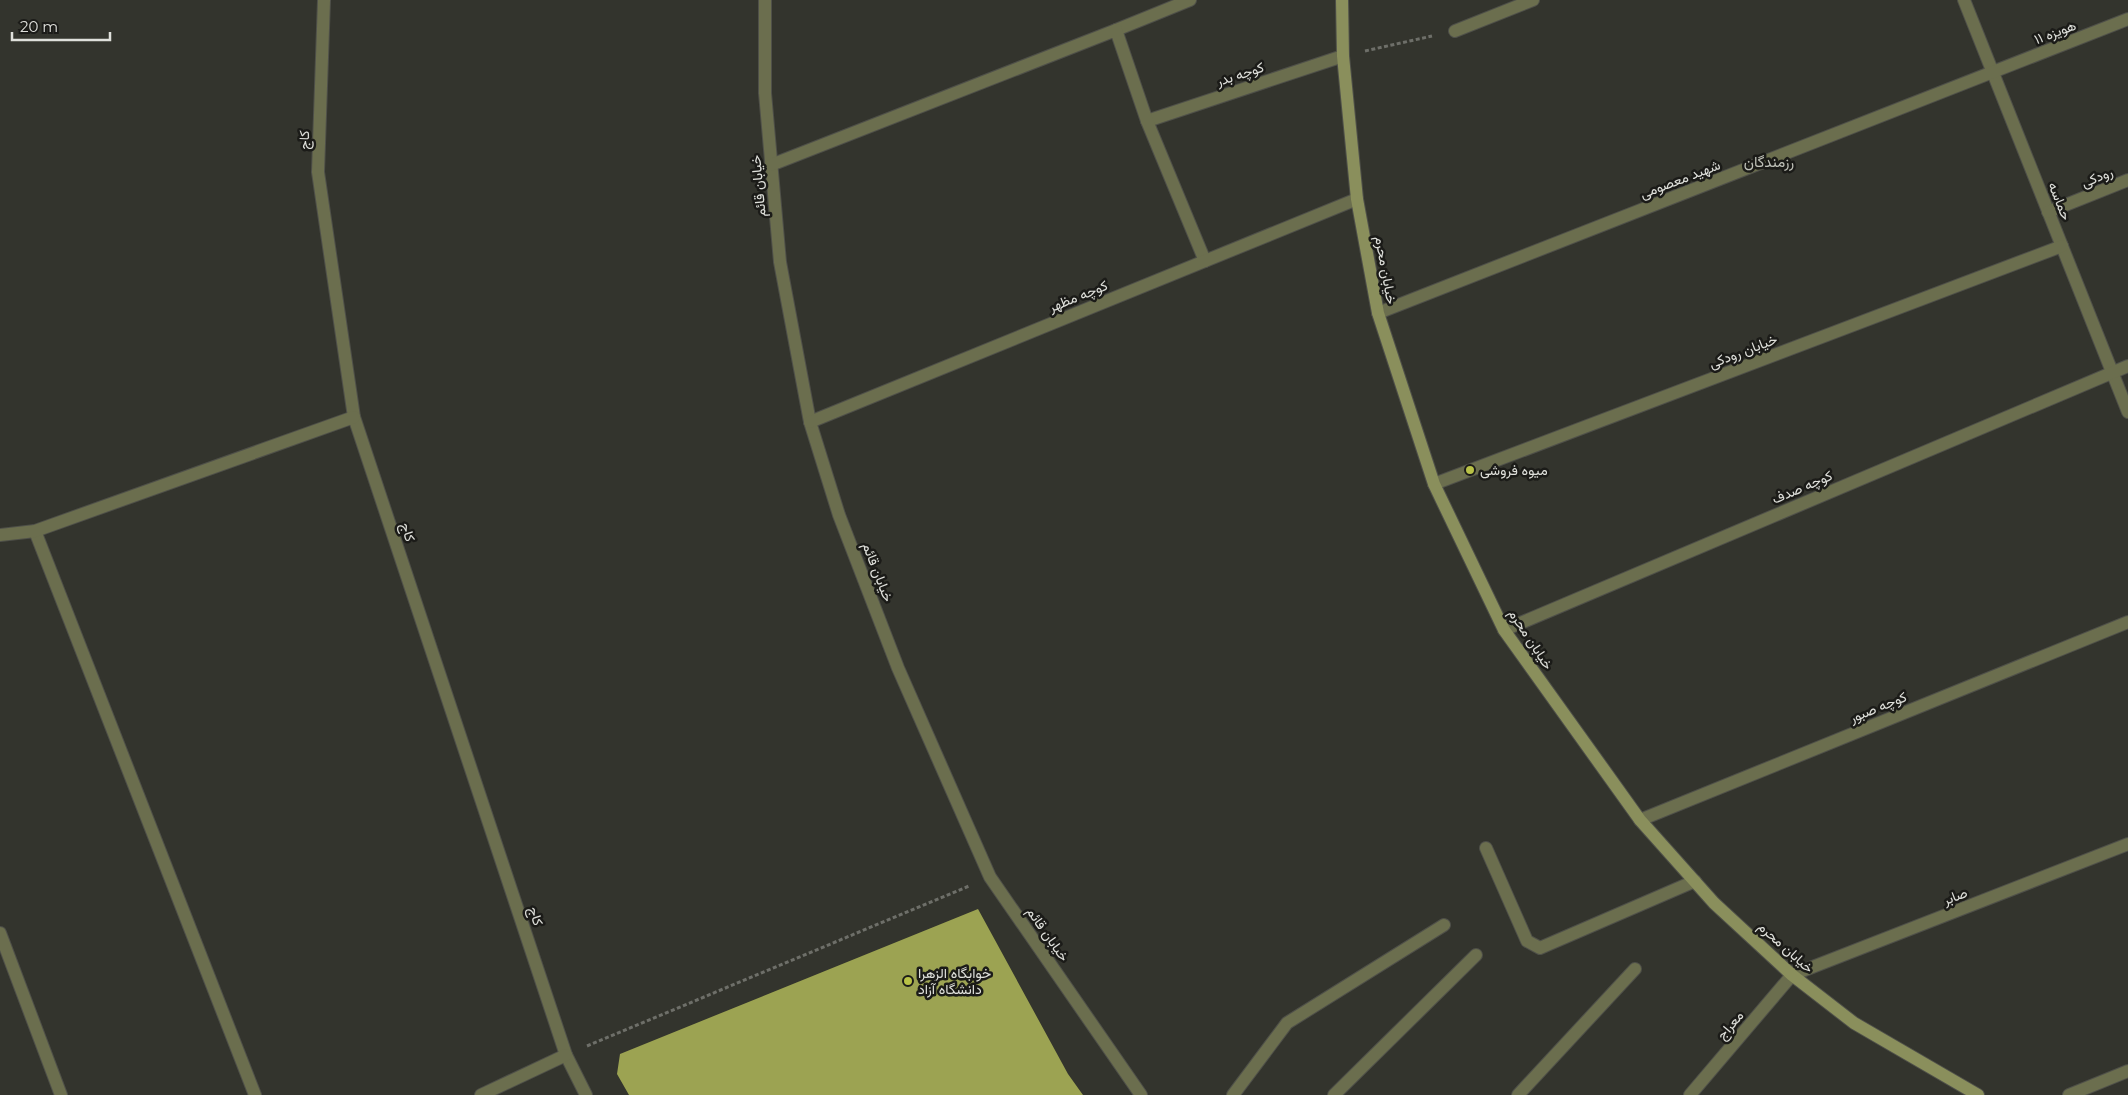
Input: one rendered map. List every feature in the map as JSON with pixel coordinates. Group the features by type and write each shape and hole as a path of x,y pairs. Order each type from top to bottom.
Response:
{"street":[{"name":"کاج","path":"324,0 318,172 354,417 566,1055 586,1095"},
{"name":"خیابان قائم","path":"765,0 765,93 780,262 810,422 839,515 898,668 990,877 1141,1095"},
{"path":"771,165 1190,0"},
{"name":"خیابان محرم","path":"1342,0 1343,56 1357,199 1378,313 1434,484 1504,630 1640,820 1714,903 1792,975 1854,1023 1978,1095"},
{"path":"1455,31 1533,0"},
{"name":"حماسه","path":"1964,0 2128,412"},
{"name":"هویزه ۱۱","path":"1993,72 2128,19"},
{"path":"1116,30 1148,121 1206,261"},
{"name":"کوچه بدر","path":"1148,121 1343,56"},
{"name":"شهید معصومی","path":"1378,313 1993,72"},
{"name":"رودکی","path":"2048,212 2128,180"},
{"name":"کوچه مظهر","path":"810,422 1357,199"},
{"name":"خیابان رودکی","path":"1434,484 2062,246"},
{"name":"کوچه صدف","path":"1504,630 2128,366"},
{"path":"0,535 35,531 354,417"},
{"path":"35,531 255,1095"},
{"name":"کوچه صبور","path":"1640,820 2128,622"},
{"name":"صابر","path":"1792,975 2128,844"},
{"path":"1486,848 1527,941 1540,948 1695,881"},
{"path":"1233,1095 1288,1024 1444,925"},
{"path":"0,933 61,1095"},
{"path":"1334,1095 1476,955"},
{"path":"1518,1095 1635,969"},
{"name":"معراج","path":"1690,1095 1792,975"},
{"path":"481,1095 566,1055"},
{"path":"2069,1095 2128,1071"}],"path":[{"path":"1343,56 1455,31"},
{"path":"566,1055 990,877"}],"building":[{"name":"خوابگاه الزهرا دانشگاه آزاد","path":"978,909 1068,1074 1083,1095 629,1095 617,1074 620,1054"}],"place":[{"name":"میوه فروشی","path":"1470,470"},
{"name":"خوابگاه الزهرا دانشگاه آزاد","path":"908,981"}],"district":[{"name":"رزمندگان","path":"1769,162"}]}
